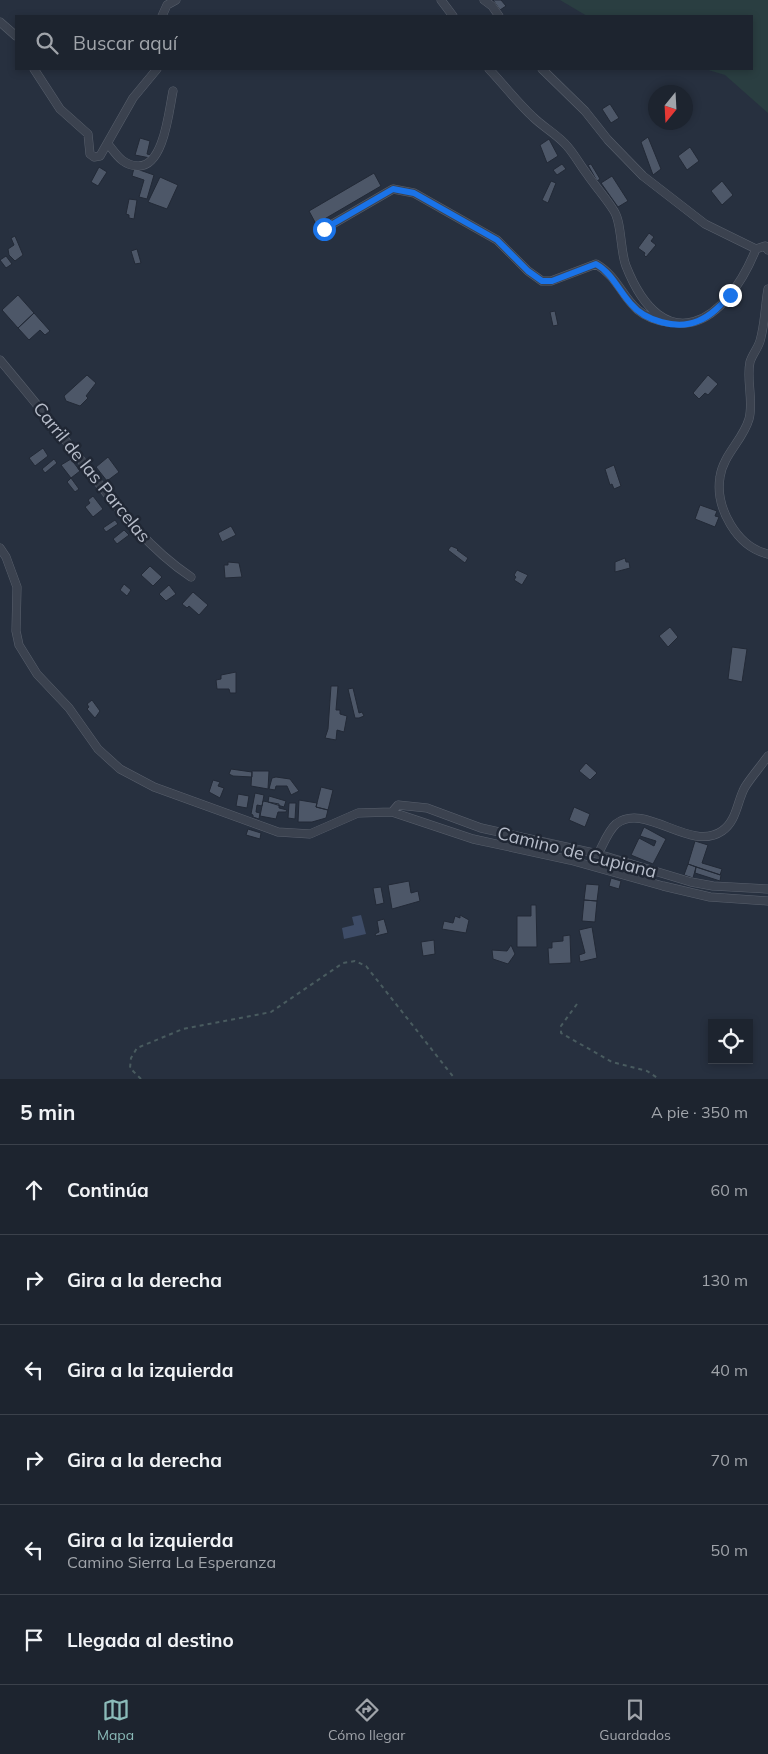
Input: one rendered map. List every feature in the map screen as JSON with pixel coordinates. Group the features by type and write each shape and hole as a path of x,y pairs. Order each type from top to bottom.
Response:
{"street":[{"path":"162,15 167,5 176,0"},
{"path":"441,0 452,15"},
{"path":"484,0 492,6 498,15"},
{"path":"0,22 15,35"},
{"path":"35,70 60,109 88,134 90,154 94,157 100,156 132,98 156,70"},
{"path":"490,70 523,107 567,145 615,213 626,265 645,302 656,314 672,323"},
{"path":"543,70 585,111 608,140 643,176 706,224 756,248 765,246 768,250"},
{"path":"108,144 120,160 131,165 143,166 151,162 160,148 173,91"},
{"path":"324,229 393,189 414,193 497,240 528,271 542,281 552,281 596,264 606,269 632,306 652,320 683,325 698,321 717,310 730,295 750,265 756,248"},
{"path":"768,288 760,341 750,362 749,418 740,438 726,460 720,477 721,499 735,533 754,549 768,554"},
{"name":"Carril de las Parcelas","path":"0,360 45,414 133,528 168,562 191,577"},
{"name":"Camino de Cupiana","path":"0,548 6,557 17,587 16,631 19,645 37,674 69,708 98,749 120,769 154,787 278,832 310,834 358,813 392,812 474,839 570,860 710,898 768,901"},
{"path":"598,854 615,825 627,818 645,820 698,837 712,837 724,830 736,813 744,789 768,756"},
{"name":"Camino de Cupiana","path":"392,812 398,805 427,808 482,828 598,854 691,882 714,886 768,889"}],"path":[{"path":"141,1079 130,1068 131,1058 137,1048 183,1029 271,1012 343,963 355,960 366,966 455,1079"},
{"path":"577,1004 561,1026 561,1033 612,1062 647,1071 659,1079"}],"green space":[{"path":"560,0 768,0 768,113 725,75 708,70 753,70 753,15 585,15"}],"water":[{"path":"361,915 366,934 344,939 342,928 354,925 352,917"}],"building":[{"path":"493,0 501,0 506,6 500,10"},
{"path":"610,104 619,118 611,123 602,109"},
{"path":"648,137 661,169 653,175 641,142"},
{"path":"140,138 150,141 147,154 151,155 150,158 135,155"},
{"path":"549,139 558,156 547,163 540,145"},
{"path":"690,147 699,161 687,170 678,156"},
{"path":"562,164 566,169 557,175 553,170"},
{"path":"591,164 600,179 597,181 588,165"},
{"path":"99,167 107,172 98,186 91,182"},
{"path":"134,168 154,175 147,199 139,197 144,180 132,176"},
{"path":"374,173 381,186 316,224 309,211"},
{"path":"612,176 628,201 618,207 601,183"},
{"path":"160,177 178,185 167,209 148,202"},
{"path":"551,181 556,183 548,203 542,200"},
{"path":"722,181 733,195 722,205 711,191"},
{"path":"129,199 137,200 134,219 129,218 129,215 126,214"},
{"path":"649,233 654,237 651,241 656,245 646,257 645,253 638,248"},
{"path":"15,236 23,255 15,261 9,255 8,249 14,245 11,238"},
{"path":"137,249 141,263 135,264 131,251"},
{"path":"6,256 12,264 6,268 0,260"},
{"path":"18,295 34,313 18,328 2,310"},
{"path":"555,311 558,325 553,326 550,312"},
{"path":"34,313 50,331 45,335 40,330 29,340 18,328"},
{"path":"87,375 96,383 86,396 88,398 80,406 66,401 64,396"},
{"path":"708,375 718,384 708,395 705,393 699,399 693,393"},
{"path":"43,448 48,456 35,466 29,458"},
{"path":"108,457 119,472 107,481 96,467"},
{"path":"54,459 57,463 45,473 42,469"},
{"path":"71,459 80,471 71,478 61,465"},
{"path":"614,465 621,486 614,489 612,484 610,485 605,469"},
{"path":"71,478 79,489 75,492 67,482"},
{"path":"93,496 103,509 93,517 85,507 90,503 88,500"},
{"path":"700,505 717,511 715,516 719,517 715,527 695,519"},
{"path":"115,520 118,524 106,532 103,528"},
{"path":"231,526 236,535 222,542 218,533"},
{"path":"124,530 129,535 117,544 113,539"},
{"path":"451,546 458,549 468,558 465,563 448,550"},
{"path":"625,558 626,562 629,562 630,568 615,572 615,562"},
{"path":"228,562 239,563 242,577 225,578 224,565 228,565"},
{"path":"150,566 162,577 153,586 141,575"},
{"path":"517,570 528,575 522,585 514,580"},
{"path":"124,584 131,590 127,596 120,590"},
{"path":"169,585 176,594 166,601 159,594"},
{"path":"193,592 208,605 199,615 189,606 187,608 182,604"},
{"path":"670,627 678,637 668,647 659,636"},
{"path":"732,647 747,649 742,682 728,679"},
{"path":"236,672 236,693 230,693 229,689 217,689 216,680 221,679 221,675"},
{"path":"331,686 338,686 336,710 340,710 340,714 347,716 344,732 337,730 336,740 325,738 328,729"},
{"path":"353,688 359,713 362,712 364,716 359,718 355,718 348,689"},
{"path":"92,700 100,711 95,718 87,709 89,707 87,704"},
{"path":"586,763 597,773 590,780 579,771"},
{"path":"231,769 252,772 252,777 233,776 229,774"},
{"path":"252,771 269,771 268,789 251,786"},
{"path":"272,778 290,779 299,791 291,795 287,786 276,786 275,790 269,789"},
{"path":"213,780 220,782 218,786 224,788 220,798 209,792"},
{"path":"321,787 333,790 328,810 316,807"},
{"path":"255,793 264,795 262,806 257,805 256,812 260,813 259,819 251,814"},
{"path":"238,794 249,796 247,808 236,806"},
{"path":"269,796 286,801 284,807 268,802"},
{"path":"299,800 317,803 316,807 328,810 326,818 312,822 298,822"},
{"path":"263,801 279,804 279,808 287,810 286,812 278,812 276,819 260,816"},
{"path":"289,803 296,803 295,819 288,818"},
{"path":"574,807 590,814 585,827 569,820"},
{"path":"644,827 666,839 653,864 631,855 639,838 654,846 656,841 640,836"},
{"path":"248,829 261,833 260,839 246,835"},
{"path":"695,841 708,845 702,863 722,869 720,875 688,864"},
{"path":"688,864 696,867 693,878 684,875"},
{"path":"696,867 721,875 720,881 695,873"},
{"path":"611,878 621,881 619,889 609,886"},
{"path":"409,881 411,893 418,891 420,901 392,909 388,885"},
{"path":"586,884 599,885 597,901 584,900"},
{"path":"381,887 384,903 376,905 373,888"},
{"path":"584,900 597,901 595,922 582,921"},
{"path":"531,905 536,905 537,947 517,947 517,916 531,916"},
{"path":"460,915 469,920 466,933 442,929 444,921 453,923 455,916 460,918"},
{"path":"384,919 388,933 376,936 375,934 379,932 377,921"},
{"path":"592,927 597,958 580,962 579,955 585,953 579,930"},
{"path":"570,935 571,963 549,964 548,948 552,948 552,942 563,941 563,936"},
{"path":"434,940 435,954 423,956 421,942"},
{"path":"511,945 515,954 508,964 493,959 492,950 507,951"}],"route":[{"path":"324,229 393,189 414,193 497,240 517,257 528,271 542,281 552,281 596,264 606,269 632,306 652,320 683,325 698,321 717,310 730,295"}]}
